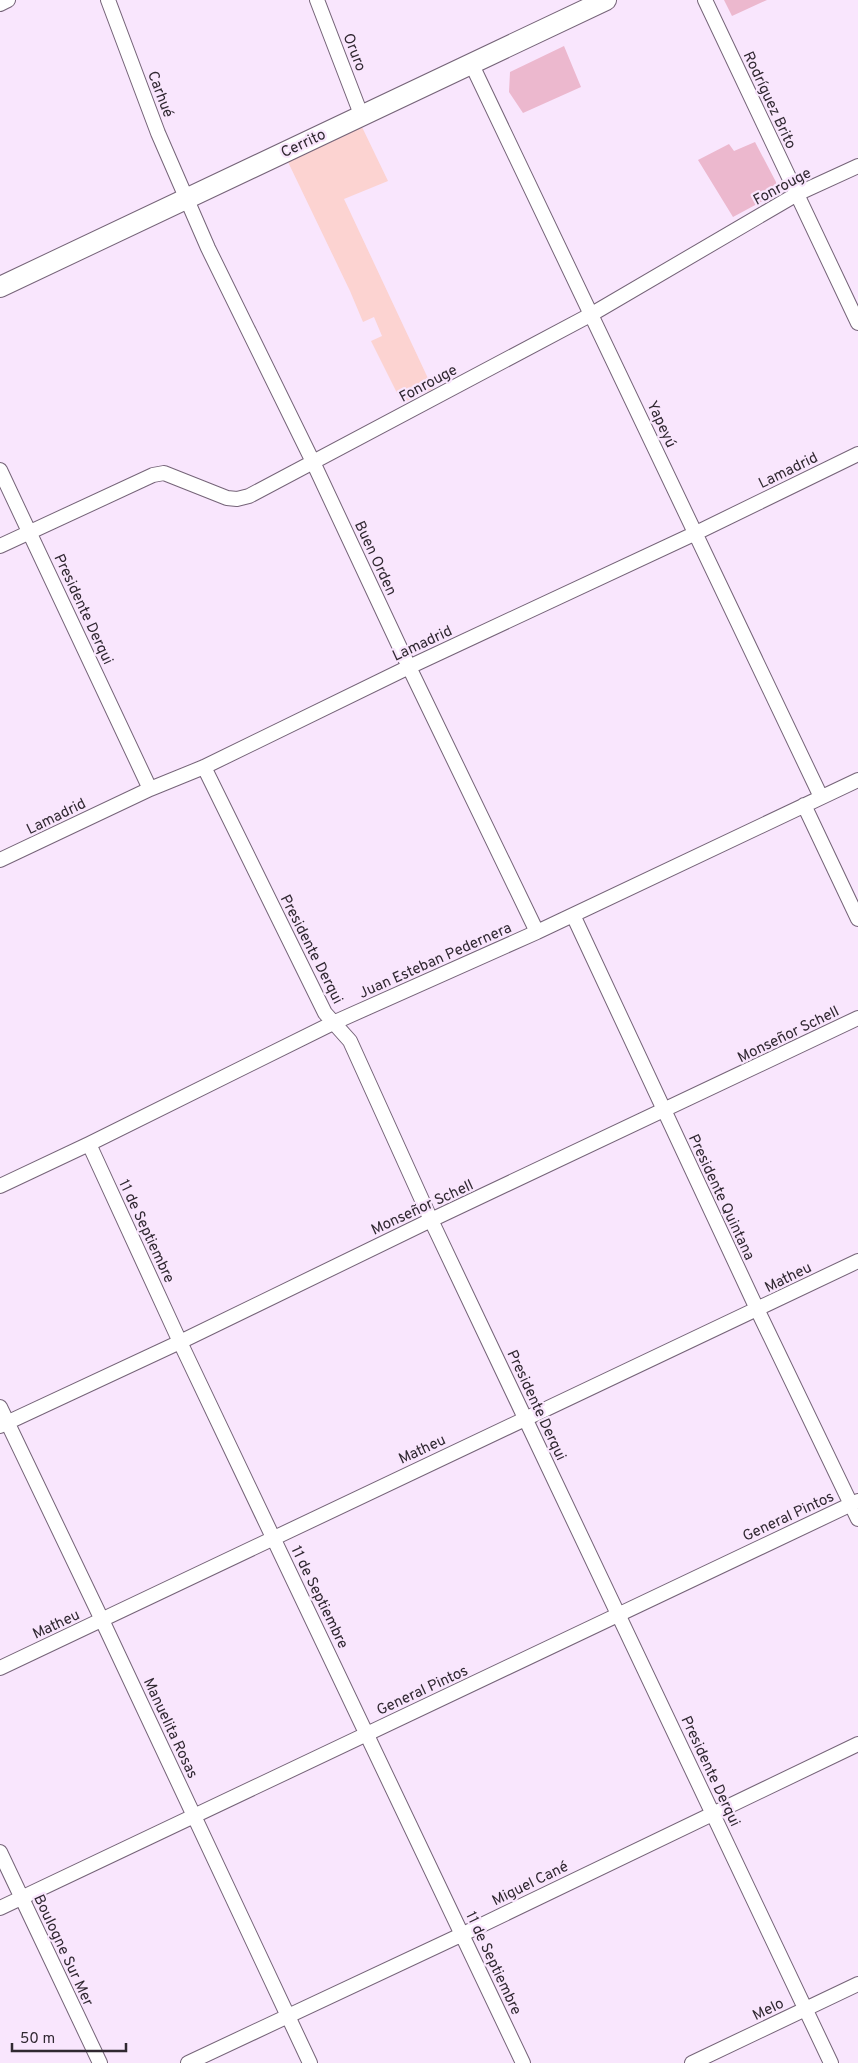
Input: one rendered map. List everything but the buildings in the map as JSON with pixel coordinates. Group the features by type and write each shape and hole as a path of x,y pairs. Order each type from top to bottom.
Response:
{"main road":[{"name":"Cerrito","path":"0,287 606,0"}],"street":[{"path":"0,4 8,0"},
{"name":"Carhué","path":"108,0 185,198"},
{"name":"Oruro","path":"317,0 362,116"},
{"name":"Rodríguez Brito","path":"705,0 858,323"},
{"name":"Yapeyú","path":"472,65 822,797"},
{"name":"Fonrouge","path":"0,546 153,475 164,473 226,498 237,500 249,496 592,314 797,194 858,166"},
{"name":"Buen Orden","path":"185,198 537,932"},
{"name":"Lamadrid","path":"0,860 150,789 204,767 409,667 696,533 858,454"},
{"name":"Presidente Derqui","path":"0,470 150,789"},
{"name":"Presidente Derqui","path":"204,767 326,1013 350,1041 431,1220 831,2063"},
{"name":"Juan Esteban Pedernera","path":"0,1186 333,1023 537,932 858,780"},
{"path":"804,805 858,919"},
{"name":"Presidente Quintana","path":"573,915 757,1310 855,1503 858,1519"},
{"name":"Monseñor Schell","path":"3,1424 180,1342 431,1220 664,1112 858,1018"},
{"name":"11 de Septiembre","path":"89,1144 180,1342 523,2063"},
{"name":"Matheu","path":"0,1668 858,1261"},
{"name":"Manuelita Rosas","path":"0,1407 3,1424 102,1620 310,2063"},
{"name":"General Pintos","path":"0,1908 855,1503"},
{"name":"Miguel Cané","path":"188,2063 463,1934 858,1744"},
{"name":"Boulogne Sur Mer","path":"0,1852 100,2063"},
{"name":"Melo","path":"692,2063 858,1984"}],"shaded area":[{"path":"362,127 388,181 344,199 433,389 402,403 371,341 382,336 374,317 363,322 288,162"}]}
